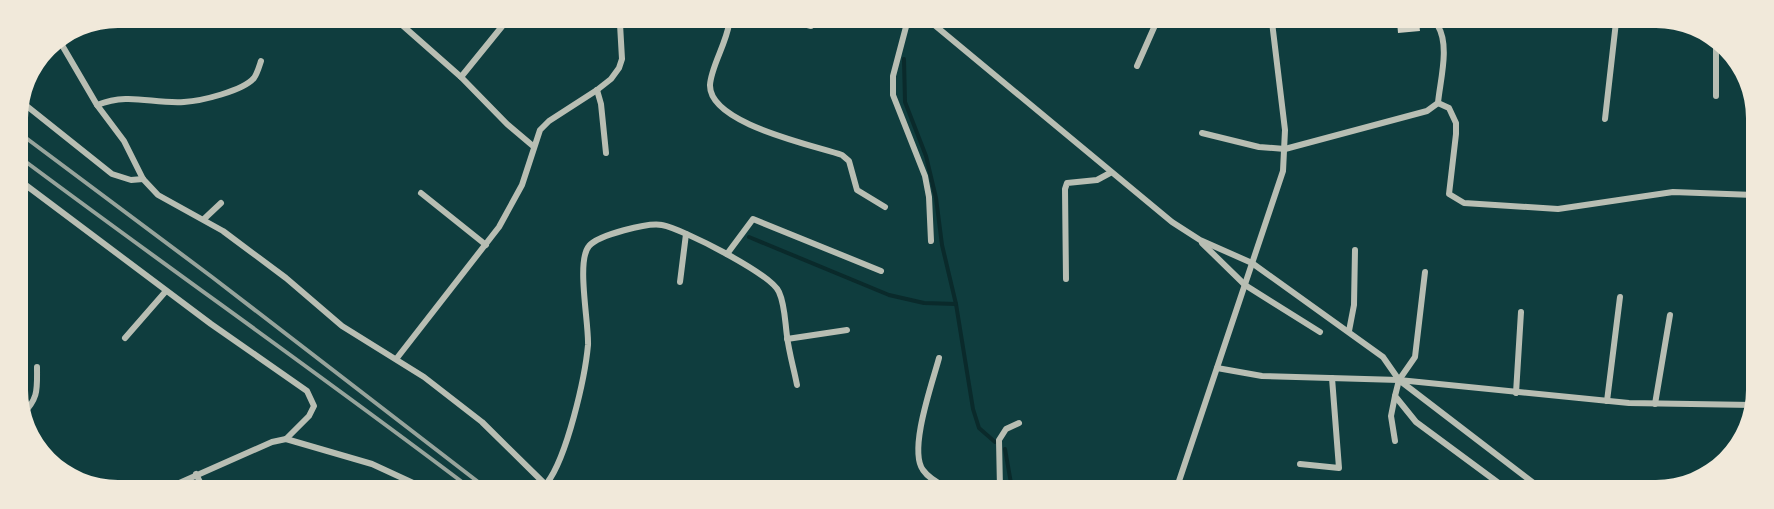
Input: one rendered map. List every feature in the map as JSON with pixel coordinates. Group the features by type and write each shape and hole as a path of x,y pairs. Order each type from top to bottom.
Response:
{"street":[{"path":"406,28 533,146"},
{"path":"461,77 501,28"},
{"path":"397,358 486,245 522,185 540,130 549,121 611,79 622,58 620,28"},
{"path":"728,28 710,82 710,93 716,101 744,122 763,132 842,155 849,161 857,190 885,207"},
{"path":"906,28 893,76 893,95 925,176 929,197 931,241"},
{"path":"938,28 1110,173 1172,222 1200,240 1252,263 1383,357 1399,380 1531,480"},
{"path":"1137,66 1154,28"},
{"path":"1179,480 1283,171 1285,150 1273,28"},
{"path":"1438,103 1443,54 1440,28"},
{"path":"1605,119 1615,28"},
{"path":"64,48 97,105 124,141 143,179 176,207 204,219 286,278 342,326 397,358 482,422 543,480"},
{"path":"1716,52 1716,96"},
{"path":"97,105 120,97 185,102 204,99 248,83 255,77 261,61"},
{"path":"597,90 601,104 606,153"},
{"path":"1202,133 1259,147 1285,150 1412,117 1438,103"},
{"path":"1438,103 1449,108 1456,123 1449,194 1464,203 1558,209 1673,192 1746,195"},
{"path":"29,108 112,174 131,180 143,179"},
{"path":"1066,279 1065,189 1067,183 1097,180 1110,173"},
{"path":"29,188 166,291 307,391 314,406 309,416 286,439"},
{"path":"421,193 486,245"},
{"path":"204,219 221,203"},
{"path":"727,254 753,219 881,271"},
{"path":"552,480 561,459 584,369 588,324 584,266 588,247 596,241 646,225 660,224 727,254 773,282 779,291 797,385"},
{"path":"680,282 686,234"},
{"path":"1200,240 1245,285 1320,332"},
{"path":"1348,332 1354,305 1355,250"},
{"path":"1395,441 1391,416 1399,380 1415,357 1425,272"},
{"path":"125,338 166,291"},
{"path":"1607,401 1620,297"},
{"path":"1516,393 1521,312"},
{"path":"1655,404 1670,315"},
{"path":"787,339 848,330"},
{"path":"933,480 922,470 919,461 921,429 939,358"},
{"path":"30,407 36,396 37,367"},
{"path":"1217,368 1262,376 1399,380 1607,401 1744,405"},
{"path":"1300,464 1340,468 1332,378"},
{"path":"1395,396 1416,422 1494,480"},
{"path":"1000,480 999,440 1006,429 1019,423"},
{"path":"184,480 272,442 286,439 372,464 407,480"},
{"path":"196,474 199,480"}],"building":[{"path":"1398,28 1420,28 1420,31 1398,33"}],"waterway":[{"path":"904,59 905,102 926,156 936,198 942,245 956,304 973,409 979,428 995,442"},
{"path":"749,237 889,295 924,303 956,304"},
{"path":"1005,449 1010,480"}],"railway":[{"path":"29,140 212,277 476,480"},
{"path":"29,164 459,480"}]}
